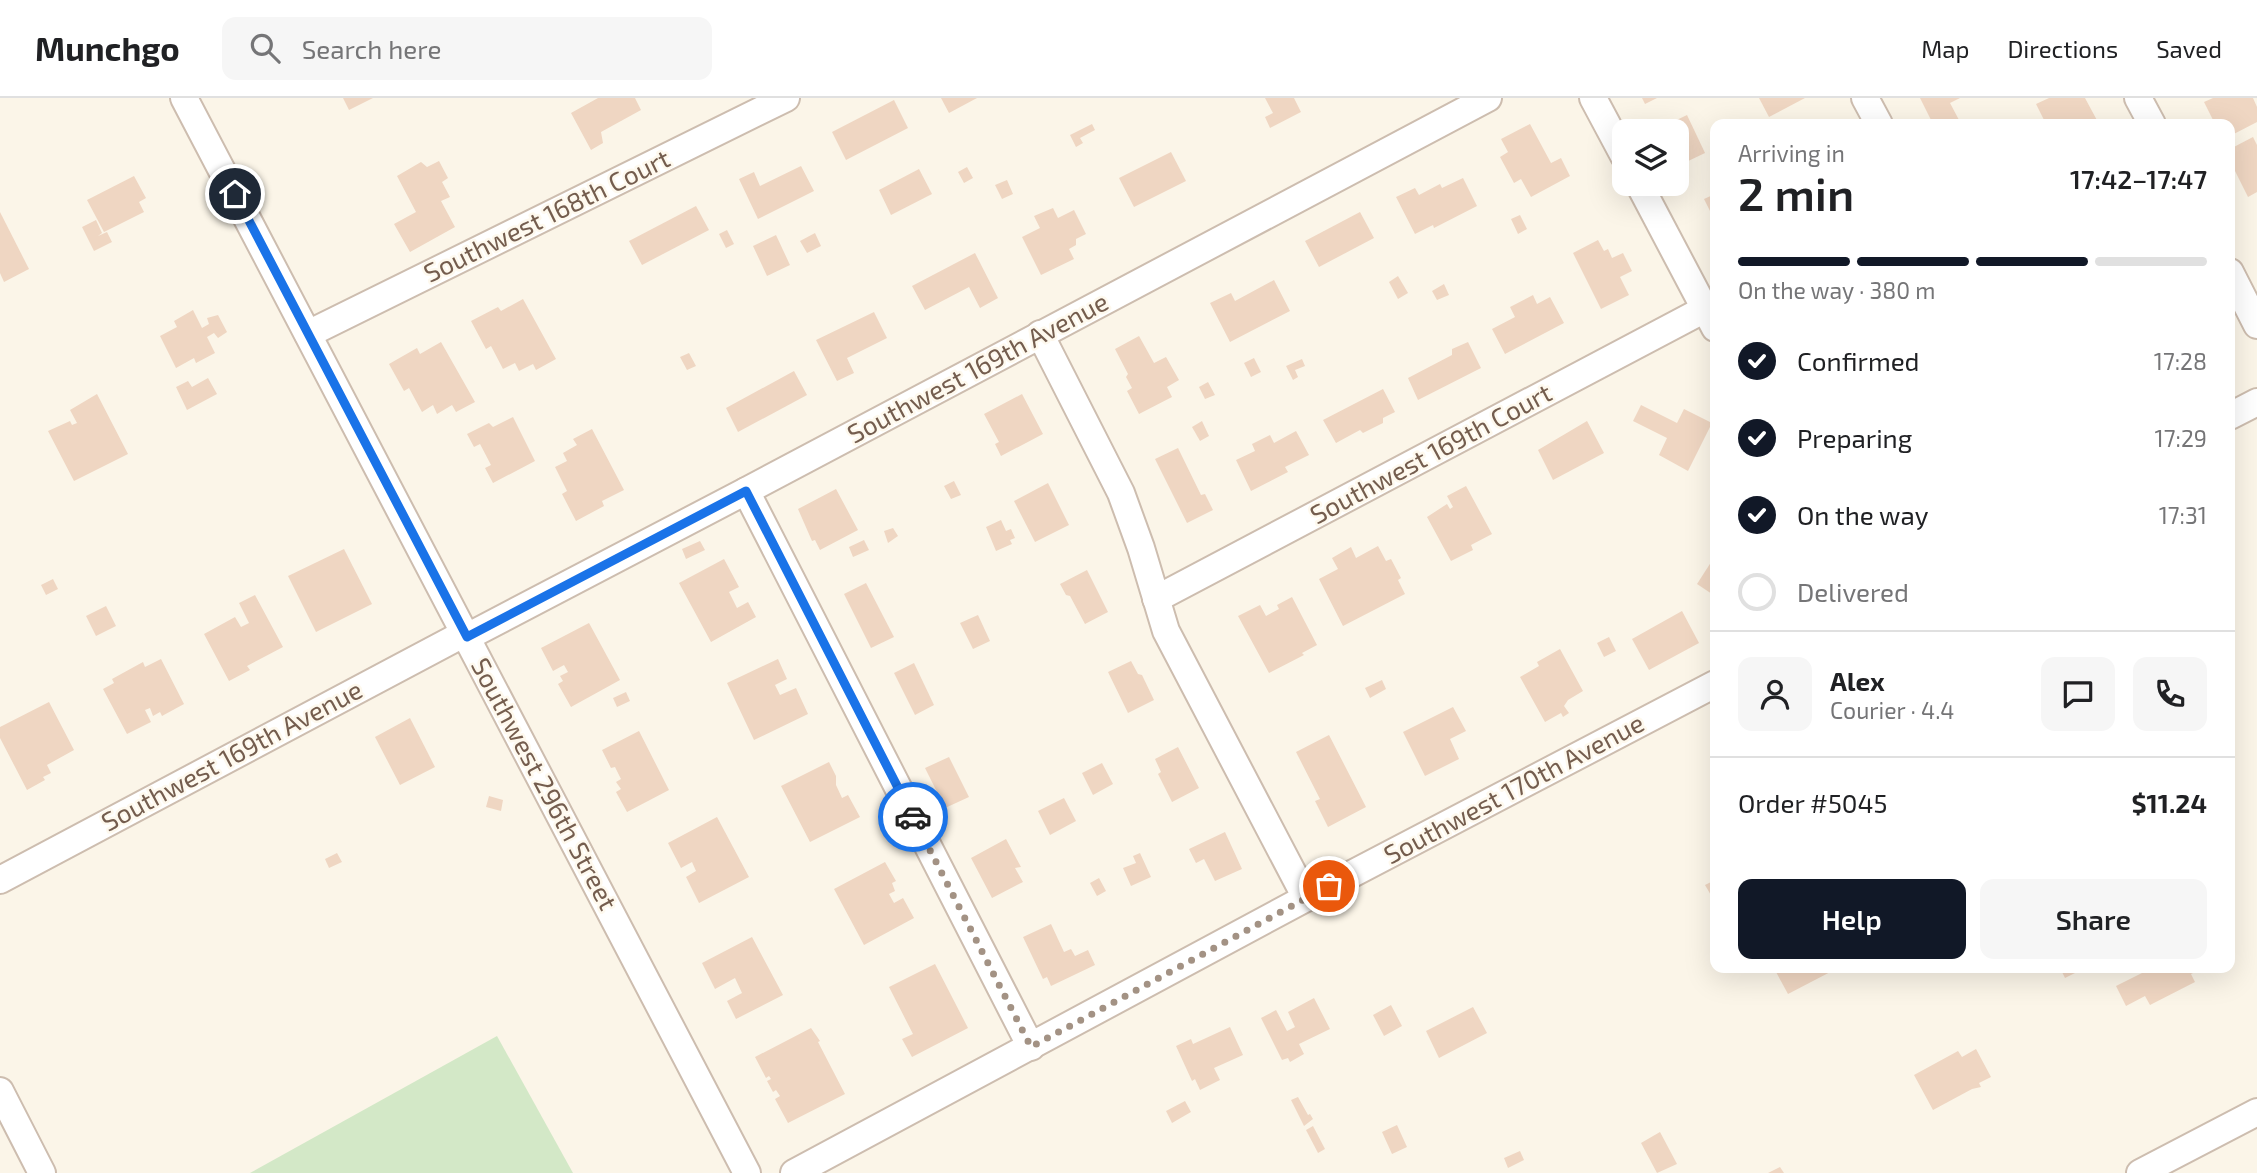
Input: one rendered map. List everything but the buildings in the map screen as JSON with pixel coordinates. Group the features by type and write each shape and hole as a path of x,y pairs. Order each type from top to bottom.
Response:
{"street":[{"name":"Southwest 296th Street","path":"184,98 747,1173"},
{"name":"Southwest 168th Court","path":"308,334 786,98"},
{"name":"Southwest 169th Avenue","path":"0,880 746,491 1488,98"},
{"path":"1593,98 1612,134"},
{"path":"1866,98 1877,119"},
{"path":"2138,98 2149,119"},
{"path":"1645,196 1710,318"},
{"path":"2235,282 2257,325"},
{"name":"Southwest 169th Court","path":"1156,599 1710,318"},
{"path":"1040,334 1121,493 1166,631 1306,898"},
{"path":"2235,413 2257,402"},
{"path":"746,491 1031,1047"},
{"name":"Southwest 170th Avenue","path":"794,1173 1306,898 1710,687"},
{"path":"0,1091 42,1173"},
{"path":"2155,1170 2257,1112"}],"green space":[{"path":"497,1036 573,1173 250,1173"}],"way so far":[{"path":"913,817 1031,1047 1329,886"}],"route":[{"path":"235,194 467,637 746,491 913,817"}]}
